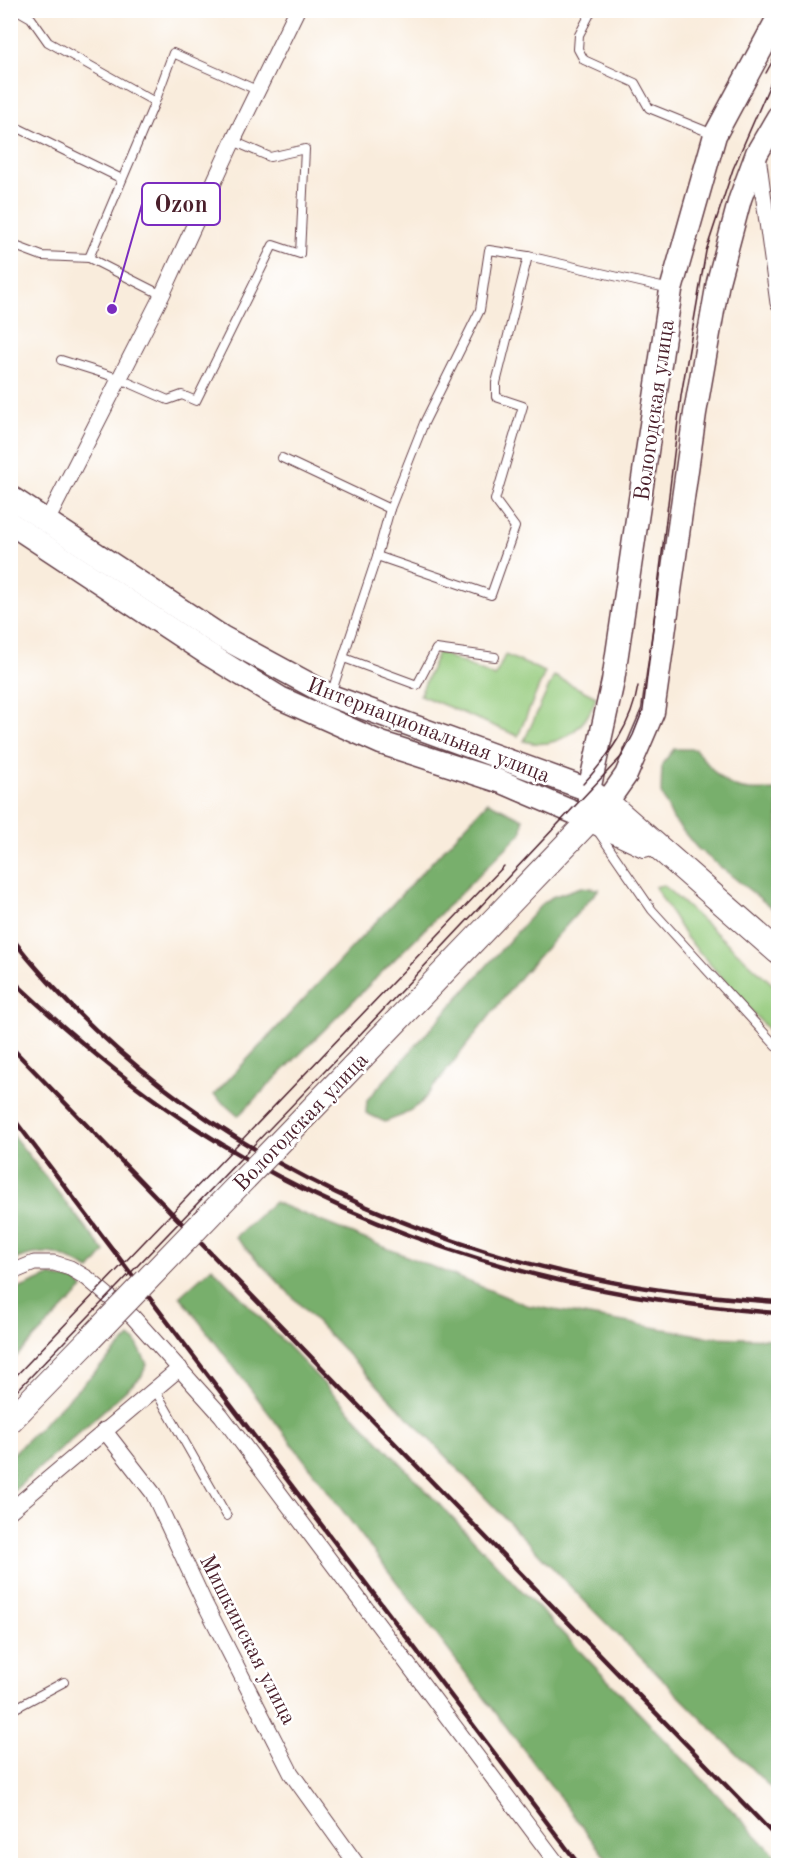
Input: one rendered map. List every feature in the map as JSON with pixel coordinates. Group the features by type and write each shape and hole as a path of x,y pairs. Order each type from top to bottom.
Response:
{"main road":[{"name":"Вологодская улица","path":"10,1421 589,819 598,796 671,290 715,135 778,18"},
{"name":"Вологодская улица","path":"598,796 626,775 653,712 695,413 718,282 740,199 757,153 778,117"},
{"name":"Интернациональная улица","path":"10,497 222,637 331,696 598,796"},
{"name":"Интернациональная улица","path":"10,522 208,654 280,698 381,743 502,782 589,819"},
{"path":"598,796 778,951"},
{"path":"589,819 671,858"}],"street":[{"path":"47,521 162,295 297,10"},
{"path":"757,153 778,303"},
{"path":"10,1273 34,1263 54,1263 87,1278 133,1317 221,1415 560,1866"},
{"path":"10,1511 180,1368"},
{"name":"Мишкинская улица","path":"104,1430 153,1493 205,1604 291,1773 358,1866"}],"lane":[{"path":"17,10 31,18 48,42 155,102"},
{"path":"592,10 579,35 578,49 584,60 635,83 649,108 715,135"},
{"path":"89,258 155,102 173,53 259,92"},
{"path":"10,124 122,180"},
{"path":"61,360 118,378 168,400 182,395 196,401 273,245 300,255 305,149 270,157 233,141"},
{"path":"10,244 42,256 89,258 162,295"},
{"path":"331,696 390,509 424,423 480,310 489,250 528,256 671,290"},
{"path":"377,556 491,595 515,527 495,500 523,406 496,397 496,383 528,256"},
{"path":"282,458 390,509"},
{"path":"344,658 417,685 436,649 495,657"},
{"path":"589,819 652,910 778,1048"},
{"path":"154,1388 226,1516"},
{"path":"10,1711 64,1682"}],"green space":[{"path":"438,652 495,677 505,655 545,672 518,736 420,695"},
{"path":"554,676 596,697 592,708 578,727 559,740 548,743 524,741"},
{"path":"674,749 695,749 714,772 738,788 778,790 778,913 697,848 673,819 661,793 662,764"},
{"path":"488,802 523,819 522,832 238,1116 214,1095"},
{"path":"663,885 778,989 778,1041 686,937 655,887"},
{"path":"581,887 599,889 521,976 421,1103 403,1115 385,1122 366,1113 367,1100 541,905 552,897"},
{"path":"11,1133 105,1252 90,1270 69,1259 52,1254 34,1254 11,1261"},
{"path":"274,1202 526,1305 710,1337 778,1339 778,1795 594,1611 235,1237"},
{"path":"212,1267 778,1858 778,1865 611,1865 180,1296"},
{"path":"49,1276 77,1281 83,1289 11,1362 11,1292"},
{"path":"130,1337 136,1342 147,1364 141,1377 11,1493 11,1456"}],"tram line":[{"path":"766,73 778,51"},
{"path":"10,1398 351,1044 622,756 643,710 681,396 706,251 733,169 778,66"},
{"path":"583,784 618,739 631,713 638,686"},
{"path":"10,1382 504,866"}],"railway":[{"path":"10,936 68,1003 133,1063 203,1116 279,1163 358,1203 441,1236 526,1262 653,1289 778,1302"},
{"path":"10,978 93,1052 182,1119 250,1161 321,1197 393,1229 467,1255 543,1276 620,1293 699,1305 778,1313"},
{"path":"10,1046 778,1839"},
{"path":"10,1114 580,1866"}],"place":[{"name":"Ozon","path":"112,309"}]}
